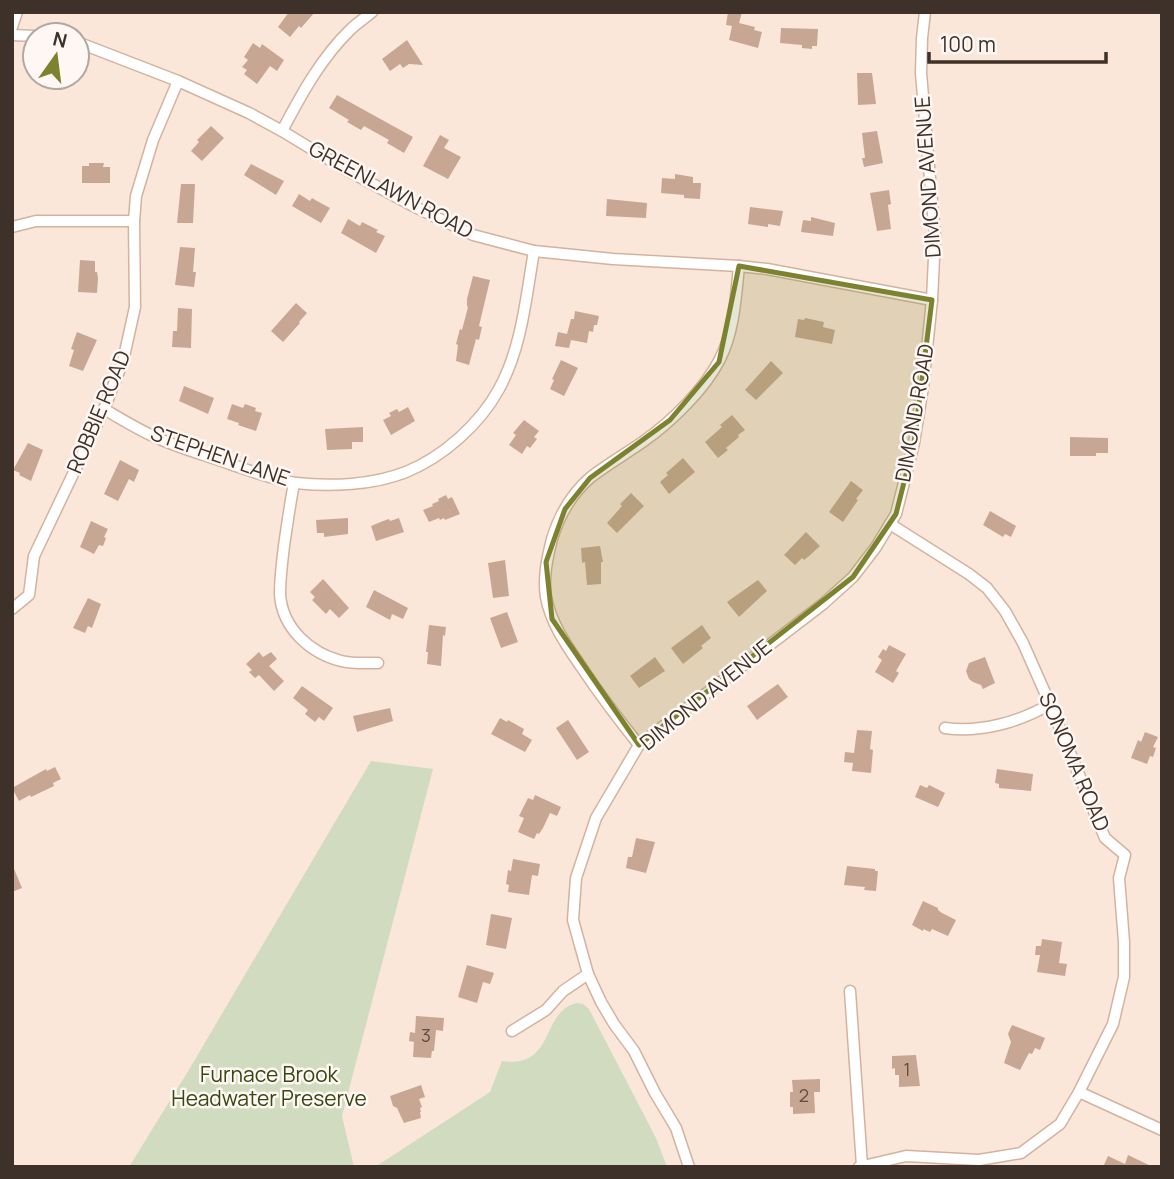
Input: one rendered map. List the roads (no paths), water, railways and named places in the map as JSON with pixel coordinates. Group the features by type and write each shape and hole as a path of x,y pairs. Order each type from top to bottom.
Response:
{"street":[{"path":"12,27 17,12"},
{"path":"282,131 303,91 331,51 351,29 372,12"},
{"name":"DIMOND AVENUE","path":"925,12 921,73 935,237 932,300"},
{"name":"GREENLAWN ROAD","path":"91,47 178,81 249,113 343,168 473,235 534,251 767,269 932,300"},
{"name":"ROBBIE ROAD","path":"12,609 29,595 34,556 104,409 123,361 135,307 136,196 153,140 178,81"},
{"path":"12,227 36,220 134,221"},
{"name":"STEPHEN LANE","path":"104,409 155,438 294,483 350,483 406,472 448,447 467,431 499,390 517,345 534,251"},
{"path":"639,746 562,639 552,619 547,597 546,562 555,528 576,492 590,478 670,420 694,396 719,362 734,306 739,266"},
{"name":"DIMOND ROAD","path":"890,524 896,514 914,443 932,300"},
{"path":"294,483 281,574 280,597 286,617 296,634 322,654 341,661 378,663"},
{"name":"DIMOND AVENUE","path":"689,1167 676,1128 654,1093 634,1051 601,1002 588,974 573,920 576,878 596,818 639,746 853,577 890,524"},
{"name":"SONOMA ROAD","path":"861,1166 906,1156 979,1160 1021,1153 1060,1124 1079,1093 1113,1024 1124,977 1119,878 1125,855 1105,838 1023,643 1005,611 987,588 890,524"},
{"path":"945,728 981,728 1013,721 1038,712 1050,704"},
{"path":"512,1031 546,1010 563,991 588,974"},
{"path":"850,991 861,1166"},
{"path":"1079,1093 1162,1130"}],"park label":[{"name":"Furnace Brook Headwater Preserve","path":"269,1087"}]}
